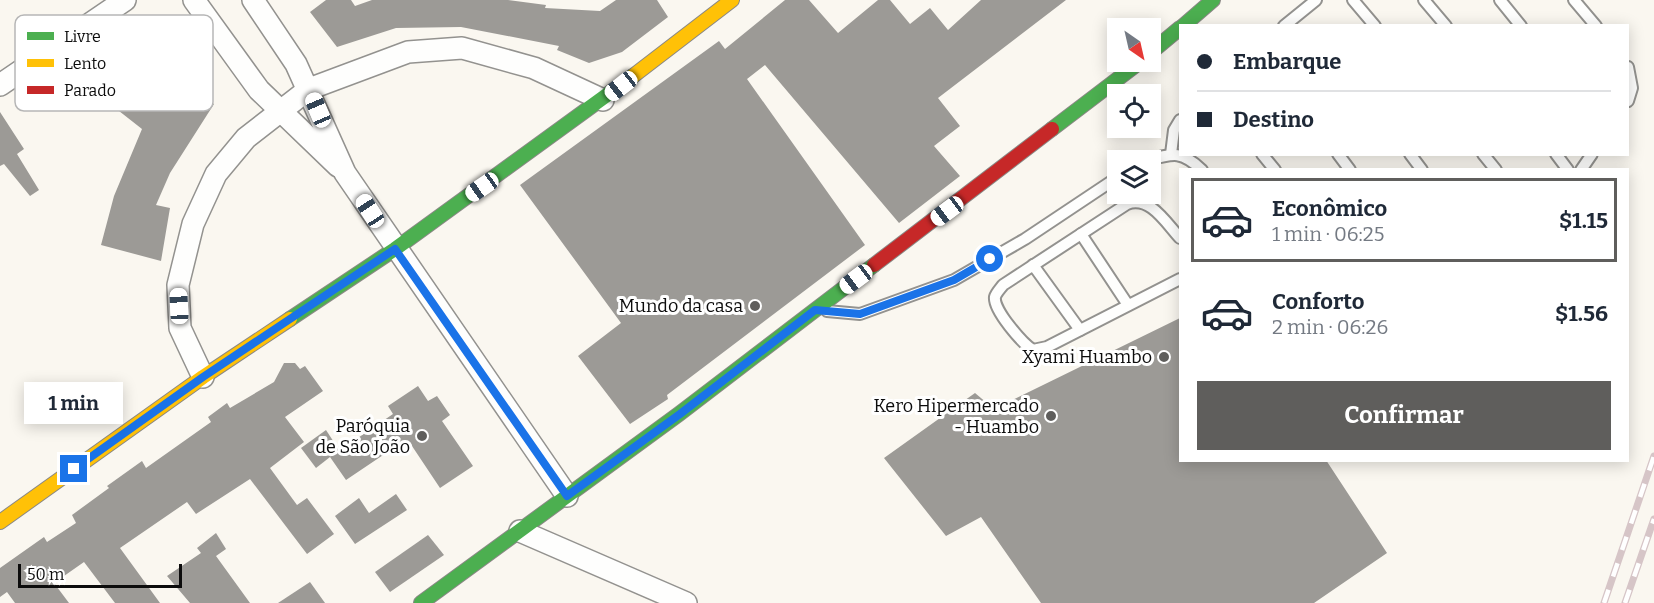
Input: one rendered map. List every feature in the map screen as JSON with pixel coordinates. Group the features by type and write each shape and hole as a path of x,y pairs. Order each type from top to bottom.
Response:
{"main road":[{"path":"0,522 203,377 395,249 603,100 732,0"},
{"path":"1185,24 1213,0"},
{"path":"1161,44 1179,29"},
{"path":"421,603 680,414 1127,72"}],"street":[{"path":"103,15 125,0"},
{"path":"194,0 205,15"},
{"path":"253,0 296,64 345,173 395,249 567,496"},
{"path":"213,26 259,90 345,173"},
{"path":"203,377 180,328 178,285 194,224 216,174 246,138 309,89 408,52 462,48 534,68 603,100"},
{"path":"0,85 15,75"},
{"path":"520,531 686,603"}],"lane":[{"path":"1297,22 1316,0"},
{"path":"1353,0 1372,24"},
{"path":"1424,0 1444,24"},
{"path":"1500,0 1519,24"},
{"path":"1574,0 1594,24"},
{"path":"1629,72 1632,88 1629,97"},
{"path":"1171,154 1174,130 1179,122"},
{"path":"1161,157 1171,154 1179,155"},
{"path":"1183,156 1189,157 1200,168"},
{"path":"1264,156 1273,168"},
{"path":"1485,156 1494,168"},
{"path":"815,310 860,314 954,280 1025,239 1107,184"},
{"path":"1179,237 1148,203 1136,201 1003,285 995,297 996,306 1023,345 1033,350 1047,347 1179,280"},
{"path":"1081,234 1128,305"},
{"path":"1033,265 1080,330"}],"building":[{"path":"326,0 351,0 355,6 372,0 508,0 546,5 545,8 600,11 616,0 657,0 668,17 622,52 589,63 557,50 559,46 461,27 396,28 337,47 310,12"},
{"path":"785,0 809,0 838,33 878,0 890,0 910,24 930,8 948,30 981,0 1066,0 938,98 960,126 934,146 960,176 899,223 765,65 747,79 865,245 667,395 668,399 630,424 578,356 621,323 520,185 719,41 725,49"},
{"path":"119,111 210,111 170,173 156,205 170,208 161,261 101,245 114,196 142,129"},
{"path":"0,112 24,149 17,154 39,190 30,196 4,164 0,166"},
{"path":"1179,318 1179,462 1327,462 1387,553 1314,603 1041,603 981,517 946,536 884,458 975,393 994,409"},
{"path":"284,363 295,363 300,369 305,366 323,391 285,417 304,442 270,468 297,505 307,498 334,534 307,554 250,479 196,514 187,502 120,548 160,603 115,603 84,562 54,583 69,603 15,603 7,592 0,597 0,568 44,537 47,542 76,523 72,515 109,488 107,486 142,461 146,468 211,422 208,417 227,403 230,408 274,382"},
{"name":"Paróquia de São João","path":"418,386 428,401 437,396 450,415 442,421 473,466 440,488 410,443 401,449 398,445 346,480 330,457 393,414 388,406"},
{"path":"326,430 339,450 316,468 301,448"},
{"path":"396,494 407,510 355,544 335,516 359,498 369,513"},
{"path":"216,533 226,549 216,556 250,603 190,603 167,576 201,553 197,548"},
{"path":"428,535 444,555 390,592 375,572"},
{"path":"310,582 325,603 278,603"}],"railway":[{"path":"1604,603 1654,456"},
{"path":"1625,603 1654,519"}],"traffic: fast":[{"path":"1185,24 1213,0"},
{"path":"1161,44 1179,29"},
{"path":"1052,129 1127,72"},
{"path":"290,319 395,249 633,76"},
{"path":"421,603 679,414 874,265"}],"traffic: slow":[{"path":"633,76 732,0"},
{"path":"0,522 203,377 290,319"}],"traffic: jam":[{"path":"874,265 1052,129"}],"place":[{"name":"Mundo da casa","path":"755,306"},
{"name":"Xyami Huambo","path":"1164,357"},
{"name":"Kero Hipermercado - Huambo","path":"1051,416"},
{"name":"Paróquia de São João","path":"422,436"}],"route":[{"path":"74,469 203,377 395,249 567,496 680,414 815,310 860,314 954,280 990,259"}]}
